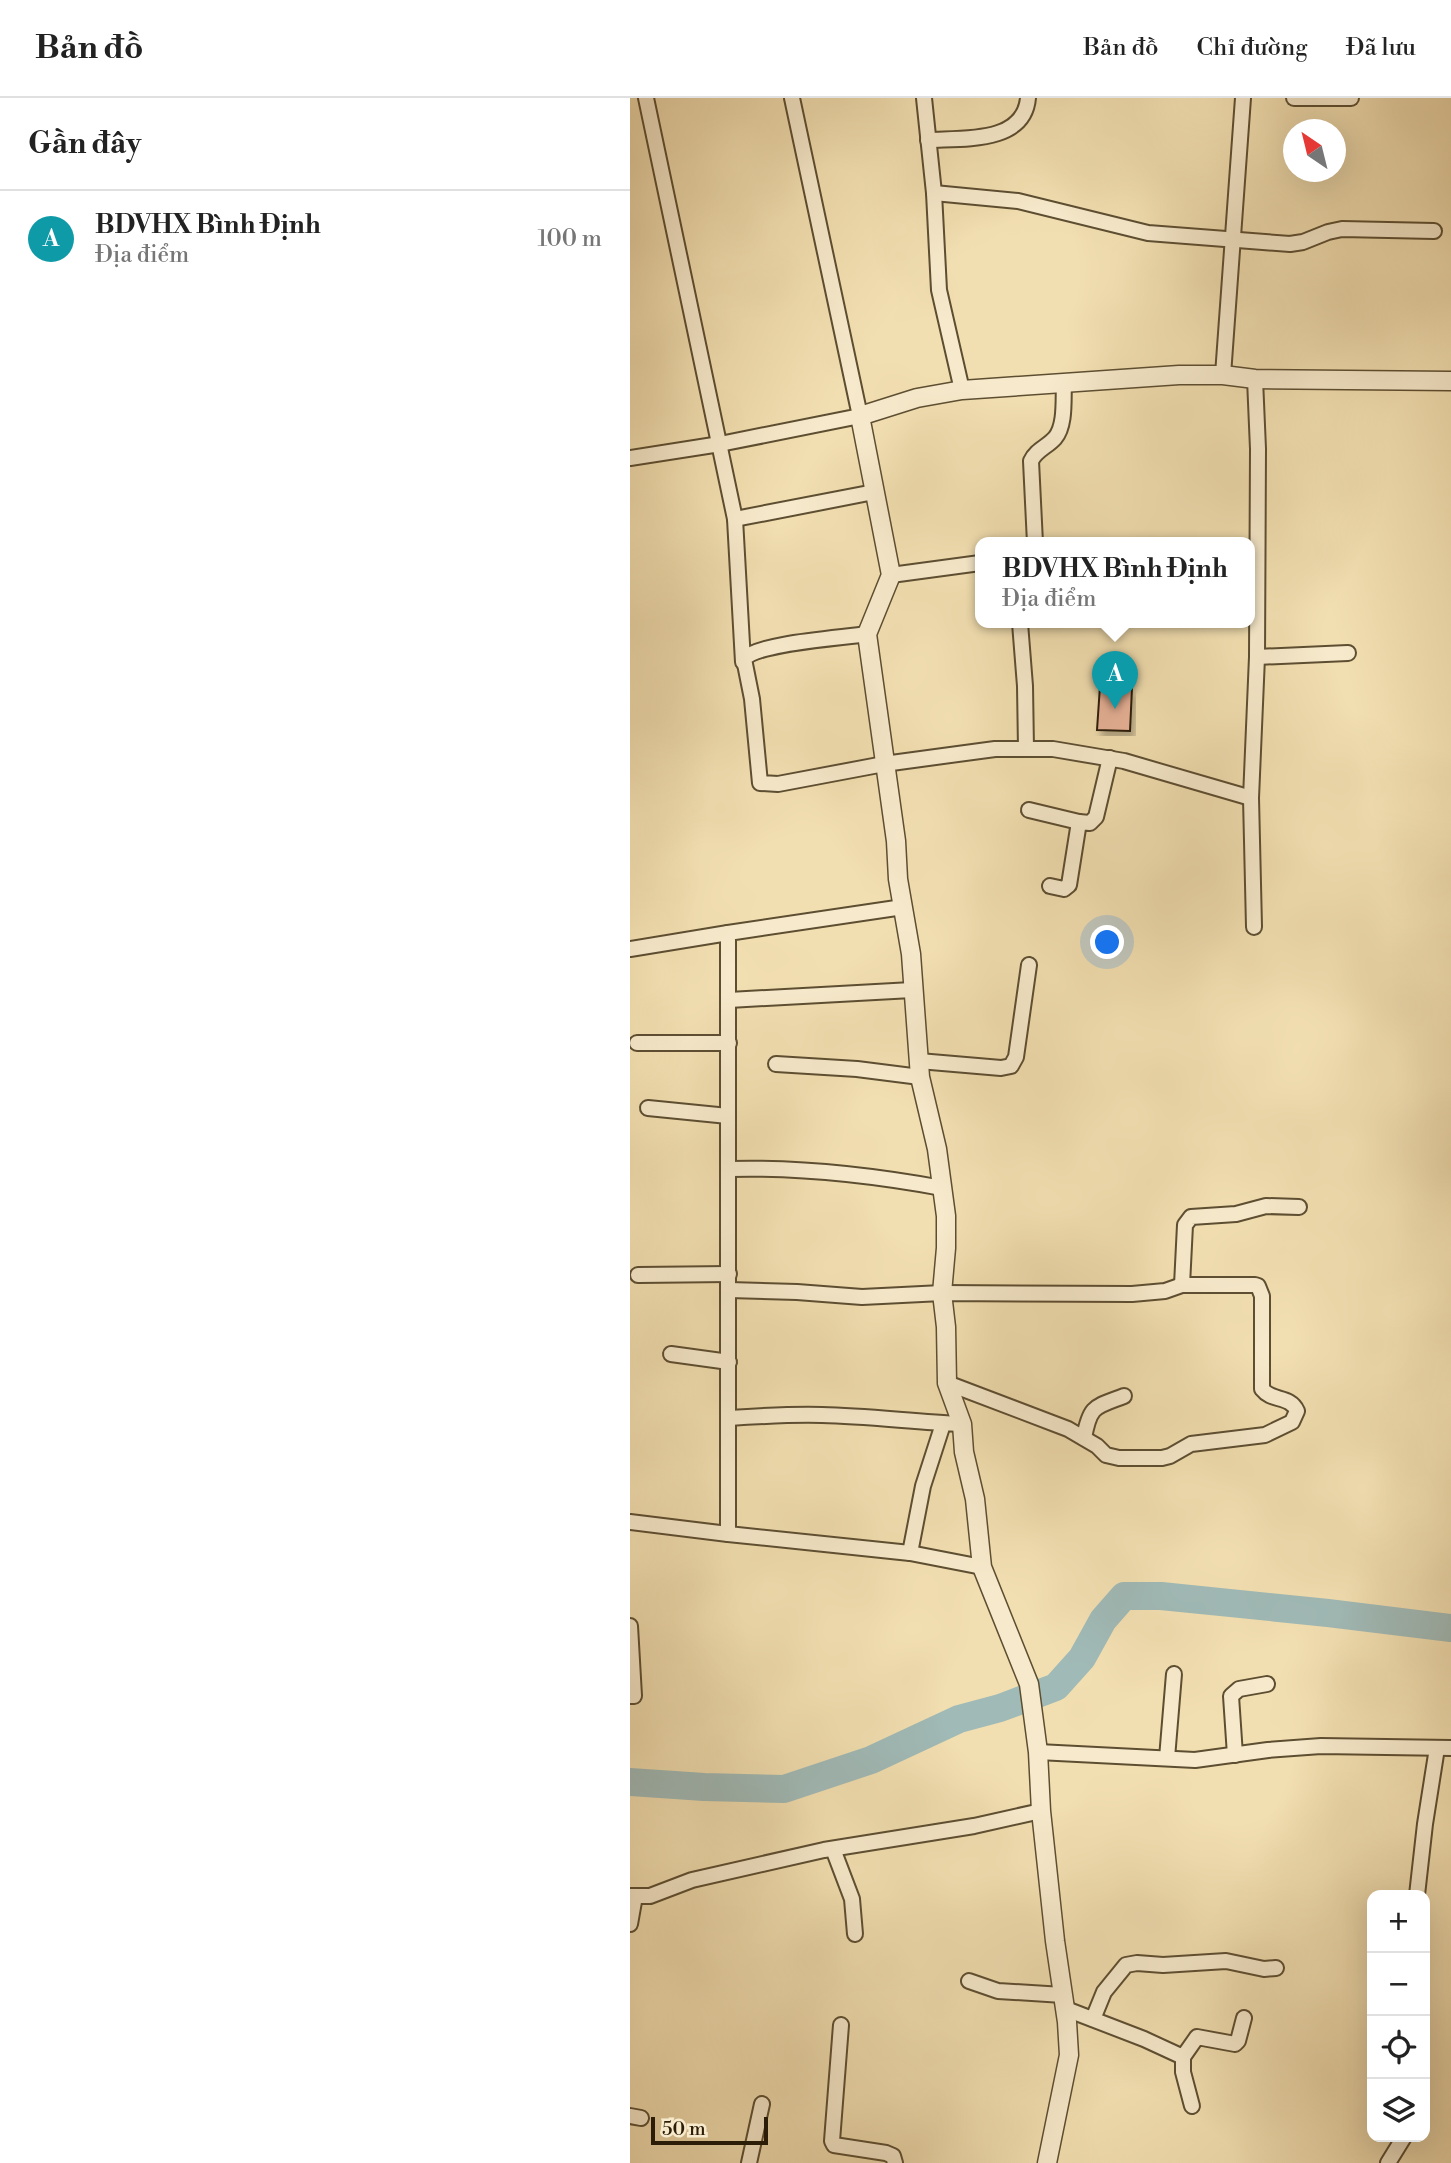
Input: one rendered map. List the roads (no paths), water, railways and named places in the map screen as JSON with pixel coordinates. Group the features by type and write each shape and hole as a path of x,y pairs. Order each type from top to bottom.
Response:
{"street":[{"path":"646,98 735,519 743,662 752,699 760,783 778,784 884,764 995,748 1053,749 1110,758 1251,798"},
{"path":"792,98 891,575 867,634 911,954 920,1069 937,1149 942,1188 946,1228 942,1293 946,1327 947,1383 962,1424 964,1452 975,1499 982,1567 1029,1684 1038,1752 1041,1811 1069,2055 1046,2163"},
{"path":"924,98 934,193 939,290 962,390"},
{"path":"928,139 984,137 995,134 1013,125 1024,115 1028,98"},
{"path":"1223,375 1243,98"},
{"path":"1294,98 1351,98"},
{"path":"934,193 1018,201 1148,233 1233,240 1290,244 1342,229 1434,231"},
{"path":"630,458 720,444 859,416 917,398 962,390 1179,375 1223,375 1255,380 1451,381"},
{"path":"1254,537 1255,380"},
{"path":"1035,537 1031,461 1033,456 1056,436 1060,428 1064,382"},
{"path":"735,519 874,492"},
{"path":"891,575 975,564"},
{"path":"1254,927 1251,798 1257,657 1255,593"},
{"path":"1020,628 1026,749"},
{"path":"743,662 750,653 767,648 867,634"},
{"path":"1257,657 1348,653"},
{"path":"1029,810 1090,823 1096,817 1110,758"},
{"path":"1050,886 1063,889 1069,885 1079,822"},
{"path":"630,948 903,907"},
{"path":"728,933 728,1534"},
{"path":"776,1064 857,1069 1011,1066 1016,1057 1029,965"},
{"path":"729,1000 912,990"},
{"path":"636,1043 729,1043"},
{"path":"648,1108 728,1116"},
{"path":"729,1169 859,1174 942,1188"},
{"path":"1182,1285 1185,1225 1191,1217 1236,1214 1266,1206 1299,1207"},
{"path":"638,1275 729,1274"},
{"path":"729,1290 862,1297 942,1293 1132,1293 1165,1291 1182,1285 1258,1286 1262,1296 1262,1389 1268,1396 1281,1398 1295,1406 1297,1417 1270,1434 1191,1444 1170,1456 1155,1459 1111,1457 1068,1429 947,1383"},
{"path":"671,1354 729,1362"},
{"path":"1084,1438 1087,1420 1093,1409 1124,1396"},
{"path":"729,1418 782,1414 825,1415 962,1424"},
{"path":"910,1553 923,1486 943,1424"},
{"path":"630,1522 910,1553 982,1567"},
{"path":"630,1626 634,1696 630,1696"},
{"path":"1167,1758 1174,1674"},
{"path":"1235,1755 1231,1696 1239,1689 1267,1684"},
{"path":"1038,1752 1195,1760 1321,1746 1444,1748 1423,1835 1418,1890"},
{"path":"630,1924 633,1896 650,1896 692,1880 833,1849 974,1826 1041,1811"},
{"path":"833,1849 852,1899 855,1934"},
{"path":"1093,2020 1104,1992 1123,1967 1131,1964 1226,1961 1264,1969 1276,1968"},
{"path":"969,1981 998,1991 1064,2002 1093,2020 1183,2057"},
{"path":"1192,2106 1183,2057 1197,2037 1235,2044 1244,2018"},
{"path":"841,2025 832,2141 834,2145 886,2153 893,2156 895,2163"},
{"path":"749,2163 762,2104"},
{"path":"1388,2163 1401,2142"}],"waterway":[{"path":"630,1782 784,1789 871,1760 959,1719 1000,1708 1056,1687 1082,1658 1103,1620 1124,1596 1161,1596 1451,1628"}],"place":[{"name":"BDVHX Bình Định","path":"1115,709"}]}
